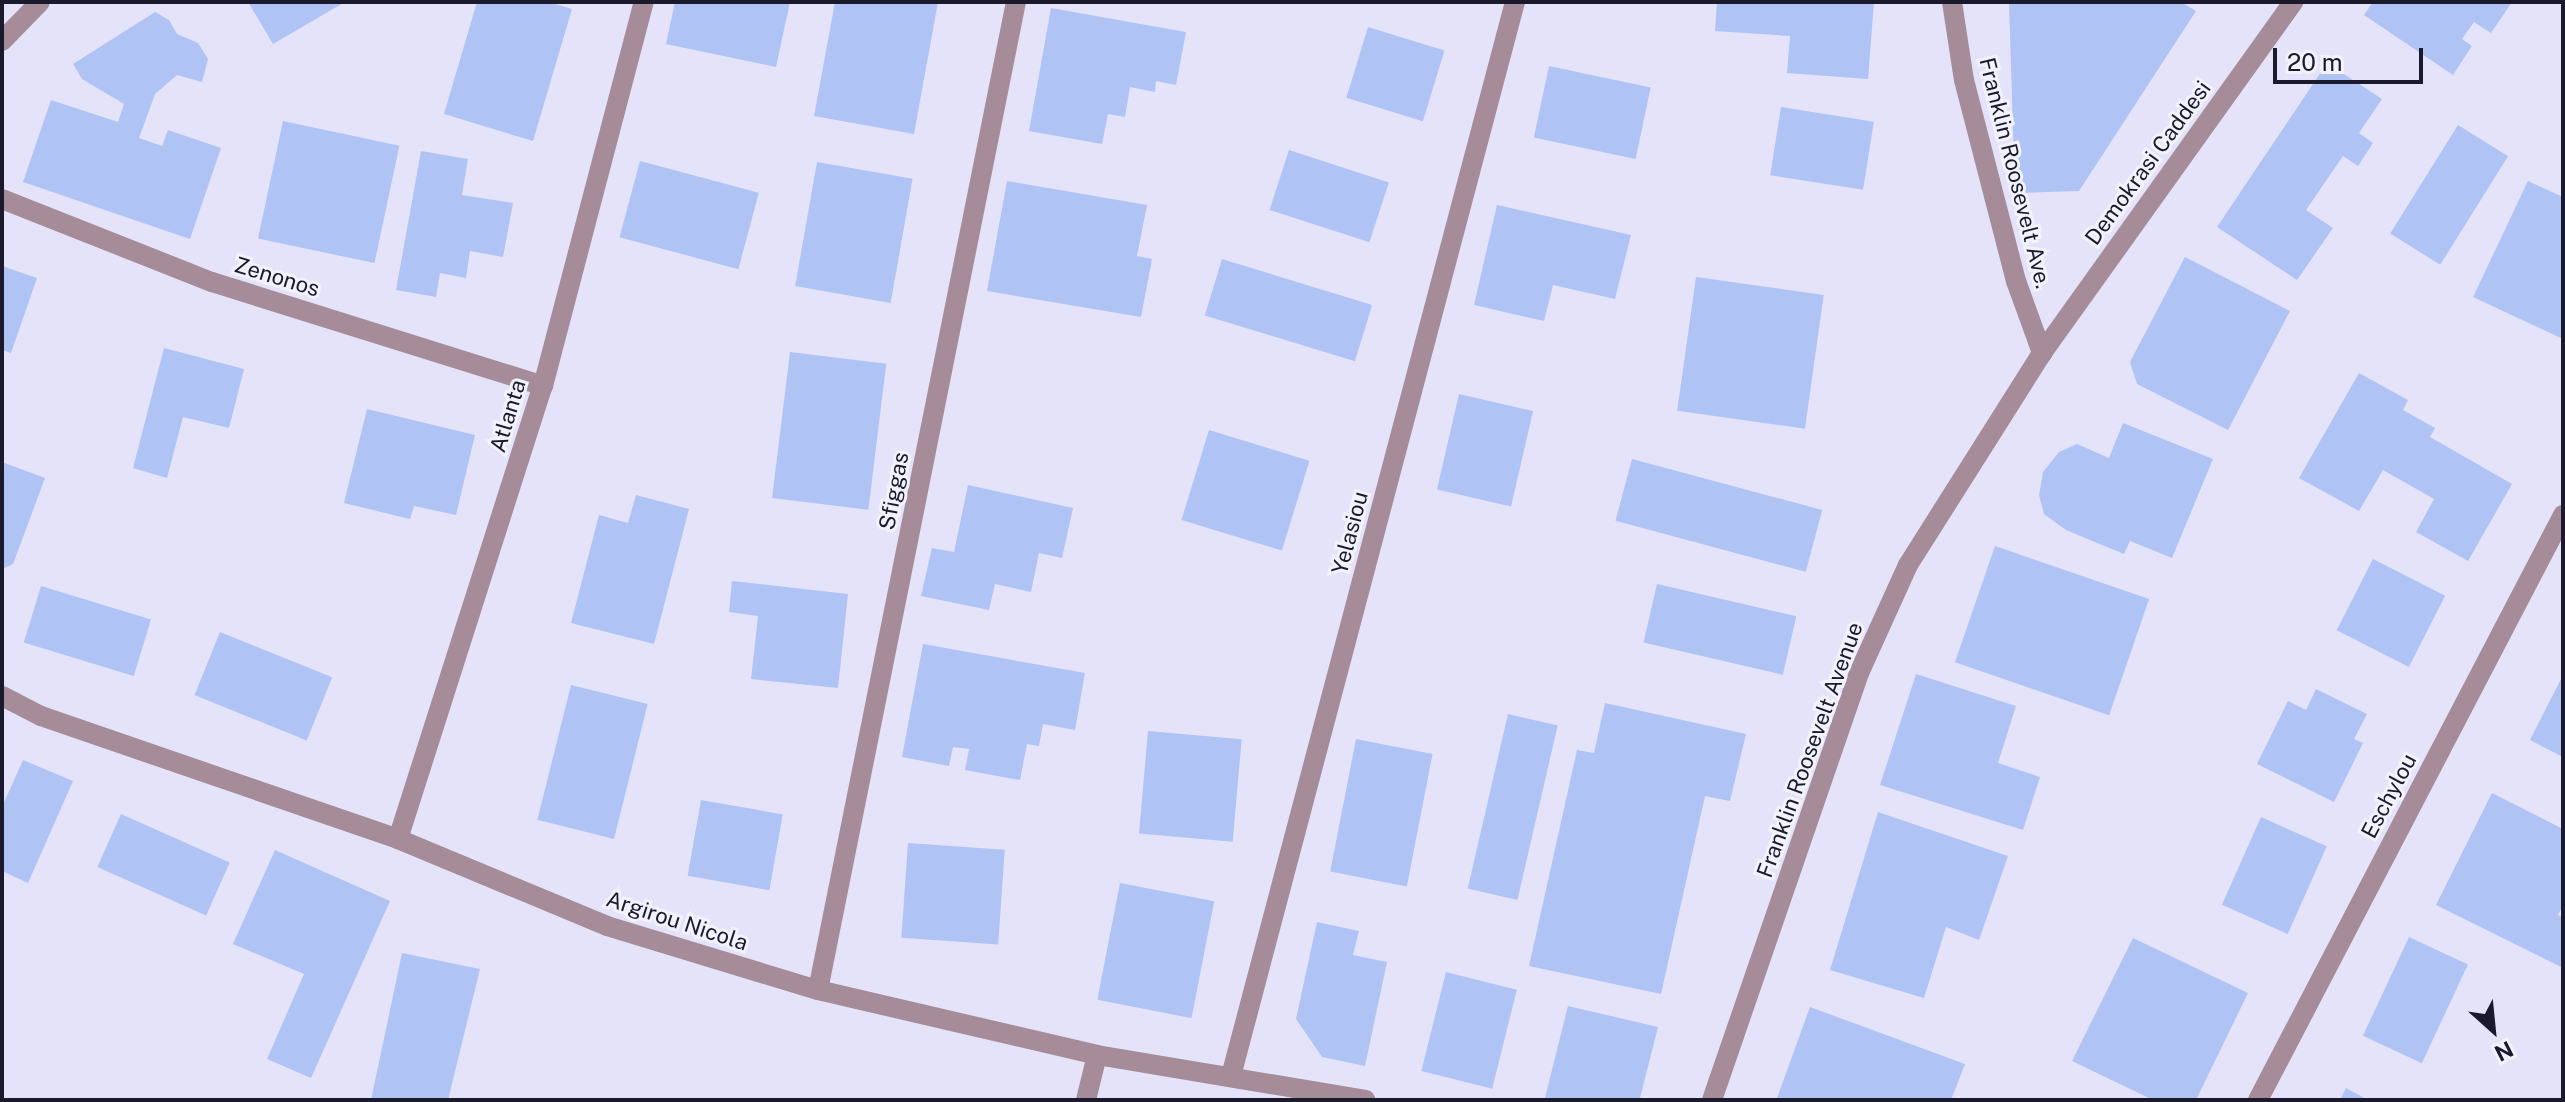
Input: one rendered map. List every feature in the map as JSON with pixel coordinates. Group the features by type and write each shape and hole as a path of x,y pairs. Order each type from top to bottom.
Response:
{"street":[{"path":"2,41 40,2"},
{"name":"Atlanta","path":"398,839 543,386 644,2"},
{"name":"Sfiggas","path":"818,990 1016,2"},
{"name":"Yelasiou","path":"1231,1076 1515,2"},
{"name":"Franklin Roosevelt Ave.","path":"1952,2 1964,80 2016,281 2042,353"},
{"name":"Demokrasi Caddesi","path":"2042,353 2293,2"},
{"name":"Zenonos","path":"2,199 212,282 543,386"},
{"name":"Franklin Roosevelt Avenue","path":"1712,1100 1865,659 1908,565 2042,353"},
{"name":"Eschylou","path":"2258,1100 2563,515"},
{"name":"Argirou Nicola","path":"2,696 41,716 398,839 607,926 818,990 1097,1055 1365,1100"},
{"path":"1086,1100 1097,1055"}],"building":[{"path":"248,2 345,2 273,44"},
{"path":"477,2 548,2 572,9 533,141 444,114"},
{"path":"675,2 790,2 776,67 666,44"},
{"path":"835,2 938,2 914,134 814,116"},
{"path":"1717,2 1874,2 1868,79 1787,73 1790,36 1715,31"},
{"path":"2009,2 2181,2 2196,11 2079,191 2015,193"},
{"path":"2373,2 2512,2 2491,33 2474,22 2462,39 2472,46 2453,75 2364,15"},
{"path":"1051,8 1186,32 1176,85 1156,81 1155,92 1130,87 1125,117 1108,114 1102,144 1029,131"},
{"path":"155,12 169,20 177,34 198,43 208,59 202,82 177,75 155,94 139,138 162,146 168,130 221,148 190,239 23,182 51,100 118,122 124,104 82,79 73,64"},
{"path":"1368,27 1445,50 1423,121 1346,98"},
{"path":"2327,63 2382,99 2359,133 2373,143 2358,166 2343,156 2306,210 2333,228 2297,280 2217,227"},
{"path":"1549,66 1651,88 1636,159 1534,137"},
{"path":"1781,107 1874,122 1863,190 1770,175"},
{"path":"283,121 399,146 374,263 258,238"},
{"path":"2458,125 2508,156 2440,265 2390,234"},
{"path":"1289,150 1389,182 1369,242 1270,210"},
{"path":"421,151 468,159 462,195 513,203 503,257 470,251 466,278 440,273 436,297 396,290"},
{"path":"640,161 759,193 738,269 620,237"},
{"path":"817,162 913,179 891,303 795,286"},
{"path":"1007,181 1147,205 1137,256 1152,259 1141,317 987,291"},
{"path":"2528,181 2563,197 2563,339 2473,297"},
{"path":"1497,205 1631,235 1615,299 1553,285 1544,321 1474,305"},
{"path":"2185,257 2290,311 2228,430 2137,384 2130,362"},
{"path":"1222,259 1372,305 1355,361 1205,315"},
{"path":"2,266 37,278 11,353 2,350"},
{"path":"1696,277 1824,295 1805,429 1677,411"},
{"path":"164,348 244,369 229,428 183,417 167,478 133,468"},
{"path":"790,352 886,364 868,510 772,498"},
{"path":"2359,373 2408,400 2403,410 2435,428 2430,437 2512,484 2468,561 2416,532 2434,499 2383,470 2359,511 2299,478"},
{"path":"1459,394 1533,411 1511,507 1437,489"},
{"path":"367,409 475,435 456,515 414,506 410,519 344,503"},
{"path":"2123,423 2213,459 2172,558 2130,541 2124,554 2066,530 2044,514 2039,495 2043,472 2059,452 2077,444 2109,458"},
{"path":"1209,430 1309,461 1282,551 1182,520"},
{"path":"1632,459 1822,510 1806,572 1615,521"},
{"path":"2,462 45,478 13,564 2,569"},
{"path":"968,485 1073,508 1062,558 1039,553 1031,592 995,584 989,610 921,596 932,548 954,552"},
{"path":"636,495 689,509 654,644 571,623 599,515 628,523"},
{"path":"1995,546 2149,599 2109,715 1955,662"},
{"path":"2373,559 2445,596 2409,667 2337,630"},
{"path":"732,581 848,594 838,688 751,679 758,616 729,612"},
{"path":"1657,584 1796,616 1783,675 1644,642"},
{"path":"41,586 151,620 134,676 24,642"},
{"path":"220,632 332,677 307,740 195,695"},
{"path":"923,644 1085,673 1075,730 1043,724 1039,746 1027,744 1020,780 965,770 969,749 953,747 949,766 902,757"},
{"path":"1916,674 2016,706 1998,763 2040,777 2023,830 1880,785"},
{"path":"2563,675 2563,757 2530,740"},
{"path":"571,685 648,704 614,839 537,820"},
{"path":"2316,689 2367,714 2354,739 2363,743 2334,802 2257,764 2288,701 2306,710"},
{"path":"1605,703 1746,734 1730,801 1705,796 1661,994 1529,966 1577,750 1594,753"},
{"path":"1508,714 1558,725 1517,900 1468,888"},
{"path":"1148,731 1242,739 1233,842 1139,834"},
{"path":"1356,739 1433,754 1407,886 1330,872"},
{"path":"23,760 73,781 28,883 2,871 2,807"},
{"path":"2492,793 2563,829 2563,905 2558,915 2563,918 2563,968 2436,905"},
{"path":"701,800 783,814 769,890 688,876"},
{"path":"1878,812 2008,856 1979,940 1946,927 1924,998 1830,970"},
{"path":"121,814 230,862 206,915 97,867"},
{"path":"2261,817 2327,846 2288,934 2222,905"},
{"path":"908,843 1005,850 998,945 901,938"},
{"path":"275,850 390,901 311,1078 267,1059 304,974 233,944"},
{"path":"1120,883 1214,901 1192,1018 1097,1000"},
{"path":"1317,922 1359,931 1353,955 1387,962 1365,1066 1322,1057 1296,1019"},
{"path":"2409,937 2468,964 2422,1063 2363,1036"},
{"path":"2133,938 2248,993 2196,1100 2153,1100 2072,1061"},
{"path":"402,953 480,969 448,1100 371,1100"},
{"path":"1446,972 1517,990 1492,1089 1421,1071"},
{"path":"1568,1006 1658,1027 1640,1098 1545,1098"},
{"path":"1810,1007 1965,1064 1951,1100 1777,1098"},
{"path":"2346,1088 2368,1100 2340,1100"}]}
